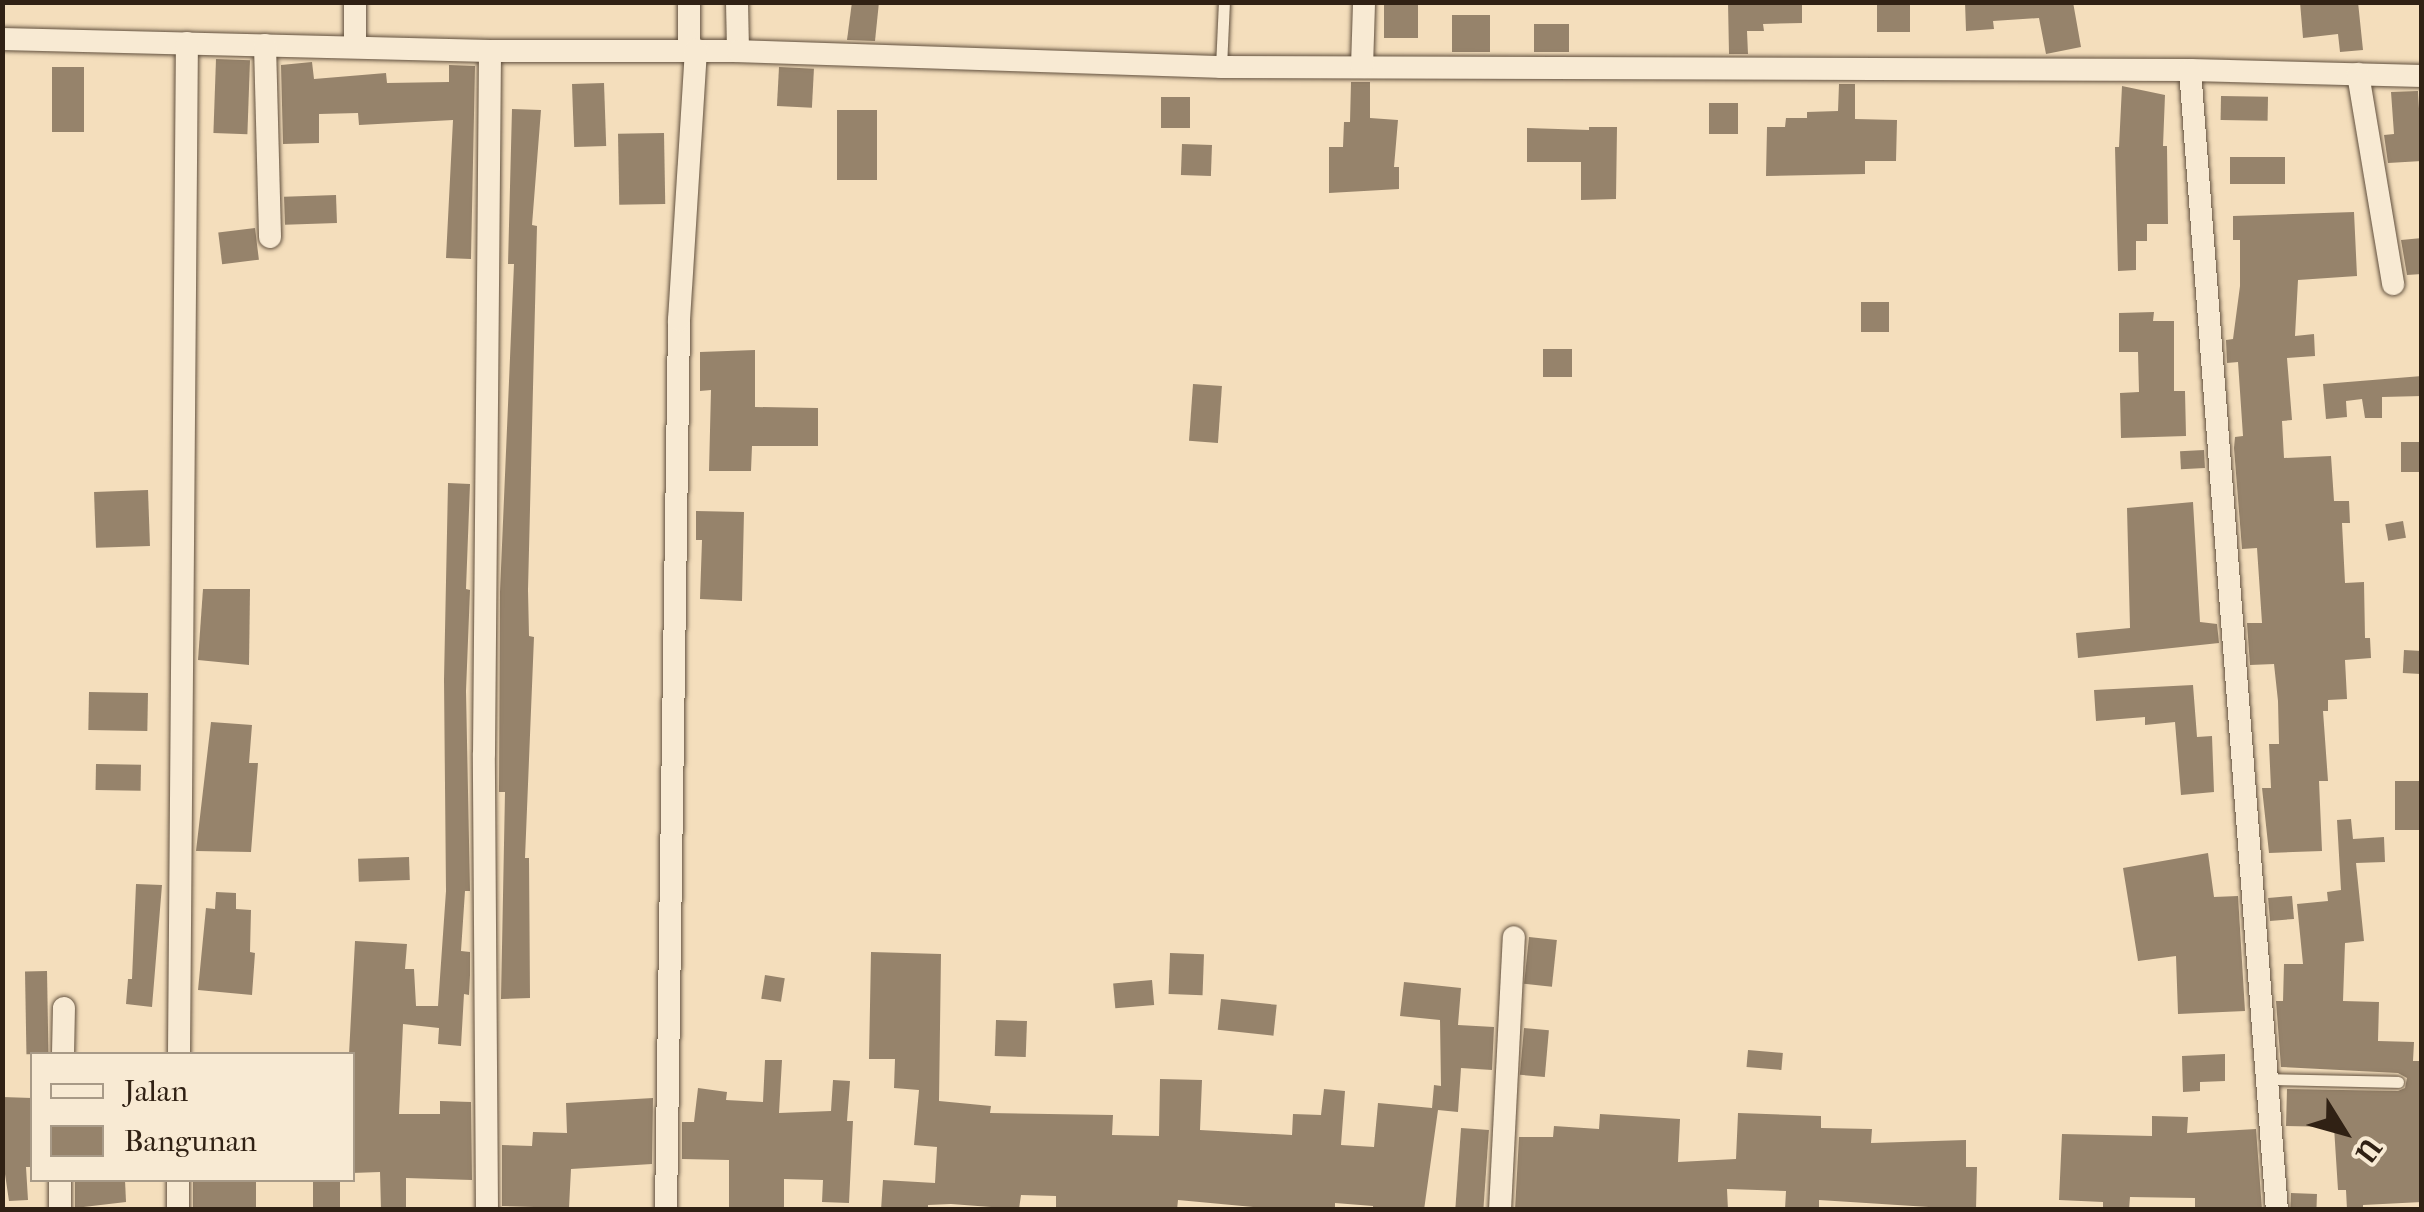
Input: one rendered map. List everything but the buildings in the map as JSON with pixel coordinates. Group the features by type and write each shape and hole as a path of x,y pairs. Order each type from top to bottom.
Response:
{"street":[{"path":"354,46 355,2"},
{"path":"666,1210 679,320 692,51 688,2"},
{"path":"737,2 738,51"},
{"path":"1362,67 1364,2"},
{"path":"2,39 490,51 738,51 1221,67 2190,70 2422,76"},
{"path":"179,1052 187,43"},
{"path":"264,45 270,237"},
{"path":"487,1210 484,754 490,51"},
{"path":"2190,70 2277,1210"},
{"path":"2358,74 2393,284"},
{"path":"1500,1210 1514,938"},
{"path":"63,1052 64,1008"},
{"path":"60,1182 60,1210"},
{"path":"178,1182 178,1210"}],"lane":[{"path":"1221,67 1224,2"},
{"path":"2267,1079 2398,1082"}]}
